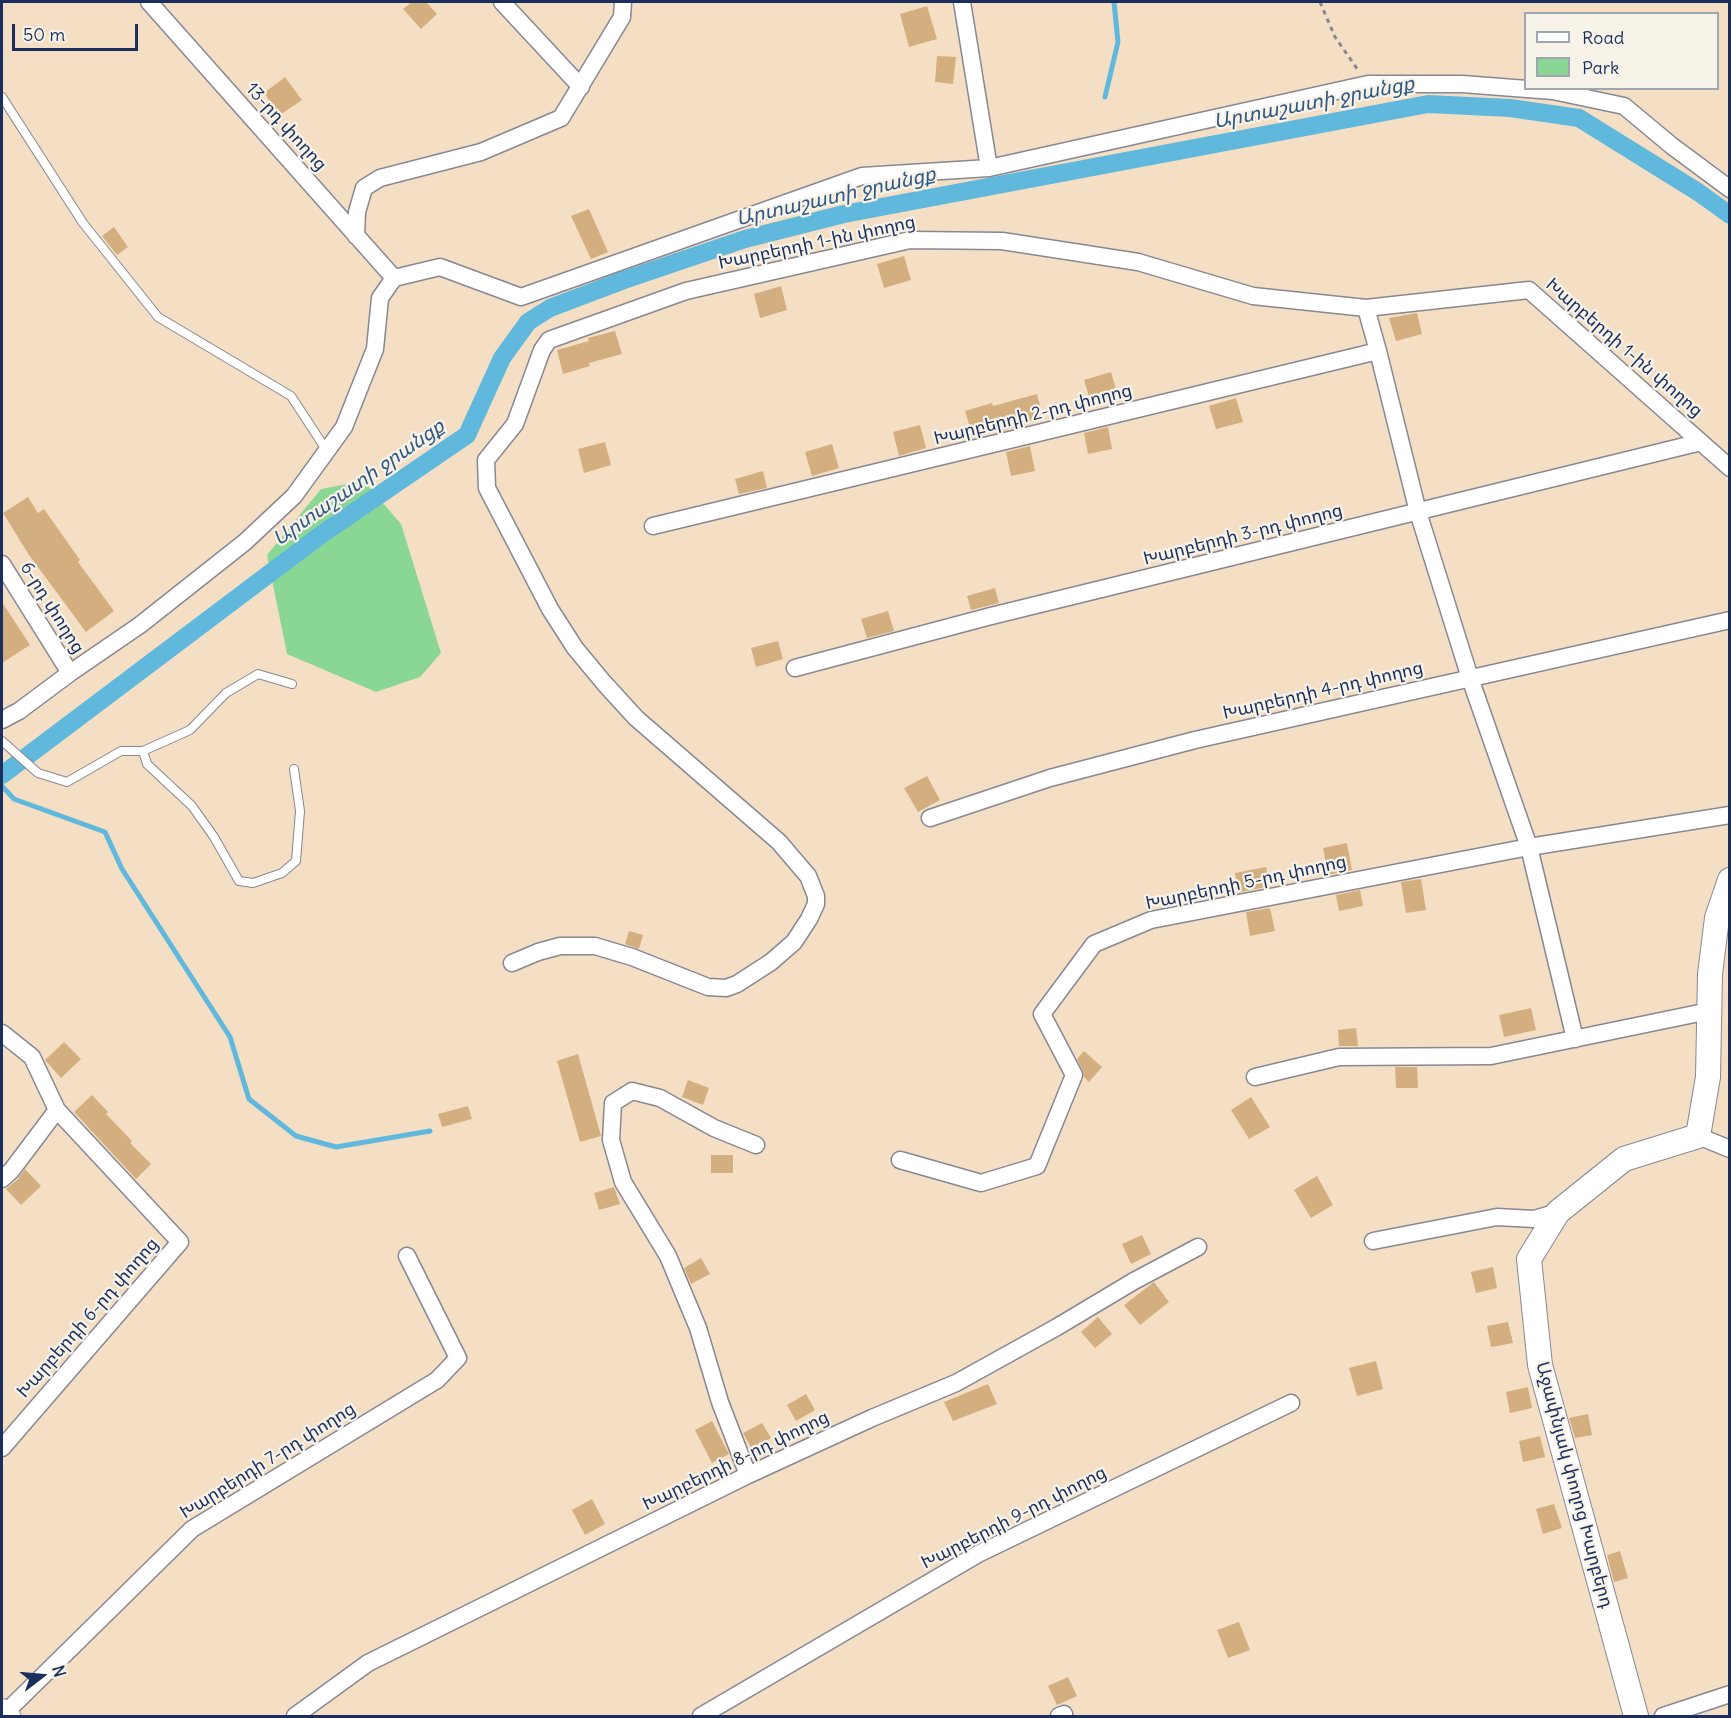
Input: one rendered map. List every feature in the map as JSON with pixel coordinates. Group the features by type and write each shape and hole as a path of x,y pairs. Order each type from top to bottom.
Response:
{"street":[{"name":"13-րդ փողոց","path":"148,2 394,278"},
{"path":"502,2 581,87"},
{"path":"356,236 357,212 364,188 380,178 481,152 561,118 622,17 623,2"},
{"path":"962,2 989,168"},
{"path":"2,720 19,711 70,672 140,625 245,542 294,496 344,427 375,349 380,298 394,278 440,267 521,297 862,176 989,168 1368,84 1462,84 1524,89"},
{"path":"1540,90 1624,106 1730,189"},
{"name":"Խարբերդի 1-ին փողոց","path":"512,963 560,946 595,946 632,957 708,987 726,988 737,984 771,962 794,942 809,920 816,904 816,896 808,876 779,842 628,709 576,648 550,609 486,485 487,457 515,424 542,350 549,340 686,291 910,240 1002,241 1138,262 1253,296 1366,309 1529,290 1730,468"},
{"path":"1366,309 1418,512 1470,678 1529,847 1575,1039"},
{"name":"Խարբերդի 2-րդ փողոց","path":"653,526 1378,351"},
{"name":"Խարբերդի 3-րդ փողոց","path":"795,668 991,616 1701,442"},
{"name":"6-րդ փողոց","path":"2,564 70,672"},
{"name":"Խարբերդի 4-րդ փողոց","path":"930,818 1050,778 1195,740 1730,620"},
{"name":"Խարբերդի 5-րդ փողոց","path":"900,1160 981,1183 1037,1166 1074,1075 1042,1014 1094,944 1151,920 1529,847 1730,815"},
{"path":"1730,880 1717,918 1710,974 1708,1077 1698,1136 1730,1149"},
{"path":"1255,1077 1339,1057 1491,1056 1708,1011"},
{"path":"2,1033 32,1058 57,1110 11,1172 2,1179"},
{"path":"748,1475 720,1402 698,1328 668,1256 623,1182 611,1140 613,1103 632,1091 660,1098 714,1128 756,1145"},
{"name":"Խարբերդի 6-րդ փողոց","path":"2,1448 180,1242 57,1110"},
{"name":"Աջափնյակ փողոց Խարբերդ","path":"1636,1716 1540,1365 1529,1260 1558,1212 1624,1159 1698,1136"},
{"path":"1373,1241 1497,1217 1534,1220 1558,1212"},
{"name":"Խարբերդի 8-րդ փողոց","path":"294,1716 368,1663 748,1475 872,1418 956,1383 1134,1281 1198,1248"},
{"name":"Խարբերդի 7-րդ փողոց","path":"4,1714 192,1528 437,1380 458,1358 407,1256"},
{"name":"Խարբերդի 9-րդ փողոց","path":"701,1716 978,1554 1291,1403"},
{"path":"1663,1716 1730,1694"}],"lane":[{"path":"2,97 84,223 158,317 291,396 327,451"},
{"path":"2,741 38,773 67,782 121,751 143,752 190,730 226,693 258,675 292,684"},
{"path":"143,752 147,764 192,806 214,837 239,881 252,883 282,873 296,861 300,811 294,769"}],"path":[{"path":"1320,2 1335,37 1368,84"}],"green space":[{"path":"364,481 401,524 441,653 420,677 376,692 287,654 267,555 321,489"}],"building":[{"path":"412,2 426,2 437,14 421,29 403,9"},
{"path":"927,6 937,39 909,47 900,14"},
{"path":"937,56 956,57 953,84 935,82"},
{"path":"285,77 302,100 280,115 264,93"},
{"path":"589,209 608,252 591,259 571,216"},
{"path":"114,227 128,247 117,255 102,236"},
{"path":"904,256 911,280 884,288 877,264"},
{"path":"781,286 787,310 760,318 754,294"},
{"path":"1417,313 1422,334 1396,341 1389,318"},
{"path":"615,331 622,354 589,363 590,366 563,374 557,350"},
{"path":"1111,372 1118,396 1091,403 1084,380"},
{"path":"1037,394 1043,417 1025,422 1025,425 1001,431 1000,426 972,434 965,411"},
{"path":"1236,398 1243,422 1216,429 1209,406"},
{"path":"920,425 926,448 899,456 893,432"},
{"path":"1108,427 1112,449 1088,454 1084,433"},
{"path":"605,442 611,465 584,473 578,449"},
{"path":"832,444 839,468 812,476 805,452"},
{"path":"1030,446 1035,471 1011,476 1006,452"},
{"path":"763,471 767,488 739,494 735,479"},
{"path":"28,497 38,513 44,509 80,560 78,562 114,611 86,632 29,555 3,513"},
{"path":"995,588 999,603 971,610 967,596"},
{"path":"2,602 30,645 2,663"},
{"path":"888,611 894,631 867,638 861,619"},
{"path":"778,641 783,659 756,667 751,648"},
{"path":"927,776 940,800 918,812 904,788"},
{"path":"1347,843 1352,870 1328,875 1323,848"},
{"path":"1266,867 1269,884 1265,885 1266,887 1241,892 1241,889 1238,890 1235,873"},
{"path":"1421,879 1426,910 1406,913 1401,882"},
{"path":"1360,890 1363,906 1339,911 1336,895"},
{"path":"1270,908 1275,931 1250,936 1246,912"},
{"path":"629,931 643,935 639,949 625,944"},
{"path":"1531,1008 1536,1030 1504,1037 1499,1015"},
{"path":"1356,1028 1358,1046 1339,1046 1338,1030"},
{"path":"64,1042 81,1059 61,1078 45,1060"},
{"path":"1084,1051 1102,1067 1089,1082 1084,1077 1077,1059"},
{"path":"578,1054 601,1136 580,1142 557,1061"},
{"path":"1395,1067 1417,1067 1418,1088 1396,1088"},
{"path":"688,1080 709,1088 703,1105 682,1097"},
{"path":"92,1095 108,1112 106,1114 132,1141 130,1143 151,1164 136,1179 74,1112"},
{"path":"1251,1097 1270,1127 1249,1139 1231,1110"},
{"path":"468,1106 472,1119 442,1127 438,1114"},
{"path":"711,1155 733,1155 733,1173 711,1173"},
{"path":"25,1169 41,1186 21,1205 6,1189 18,1179"},
{"path":"1317,1176 1333,1205 1311,1218 1294,1190"},
{"path":"614,1187 620,1204 599,1210 594,1193"},
{"path":"1142,1235 1151,1254 1131,1264 1122,1244"},
{"path":"701,1258 710,1274 691,1284 684,1268"},
{"path":"1493,1267 1497,1288 1476,1293 1471,1272"},
{"path":"1154,1282 1169,1302 1140,1325 1124,1305"},
{"path":"1098,1317 1112,1334 1095,1348 1081,1332"},
{"path":"1508,1322 1513,1343 1491,1347 1487,1326"},
{"path":"1376,1361 1383,1389 1357,1396 1349,1368"},
{"path":"988,1384 997,1404 953,1421 944,1402"},
{"path":"1528,1387 1532,1408 1510,1413 1506,1392"},
{"path":"806,1394 815,1410 796,1421 787,1405"},
{"path":"1588,1414 1592,1435 1575,1438 1569,1418"},
{"path":"712,1421 729,1454 712,1463 695,1430"},
{"path":"762,1423 771,1438 752,1449 743,1433"},
{"path":"1540,1436 1545,1457 1523,1462 1519,1441"},
{"path":"592,1499 605,1524 585,1535 572,1510"},
{"path":"1554,1504 1562,1528 1543,1534 1536,1509"},
{"path":"1620,1551 1628,1578 1614,1582 1607,1555"},
{"path":"1239,1622 1250,1650 1228,1658 1217,1630"},
{"path":"1068,1677 1077,1696 1057,1705 1048,1686"}],"waterway":[{"path":"1105,97 1118,42 1114,2"},
{"name":"Արտաշատի ջրանցք","path":"2,775 322,534 467,435 502,358 528,322 550,308 745,239 844,214 1428,104 1510,108 1579,118 1698,192 1730,215"},
{"path":"2,786 14,799 105,832 122,869 230,1037 249,1099 296,1136 336,1147 430,1131"}]}
